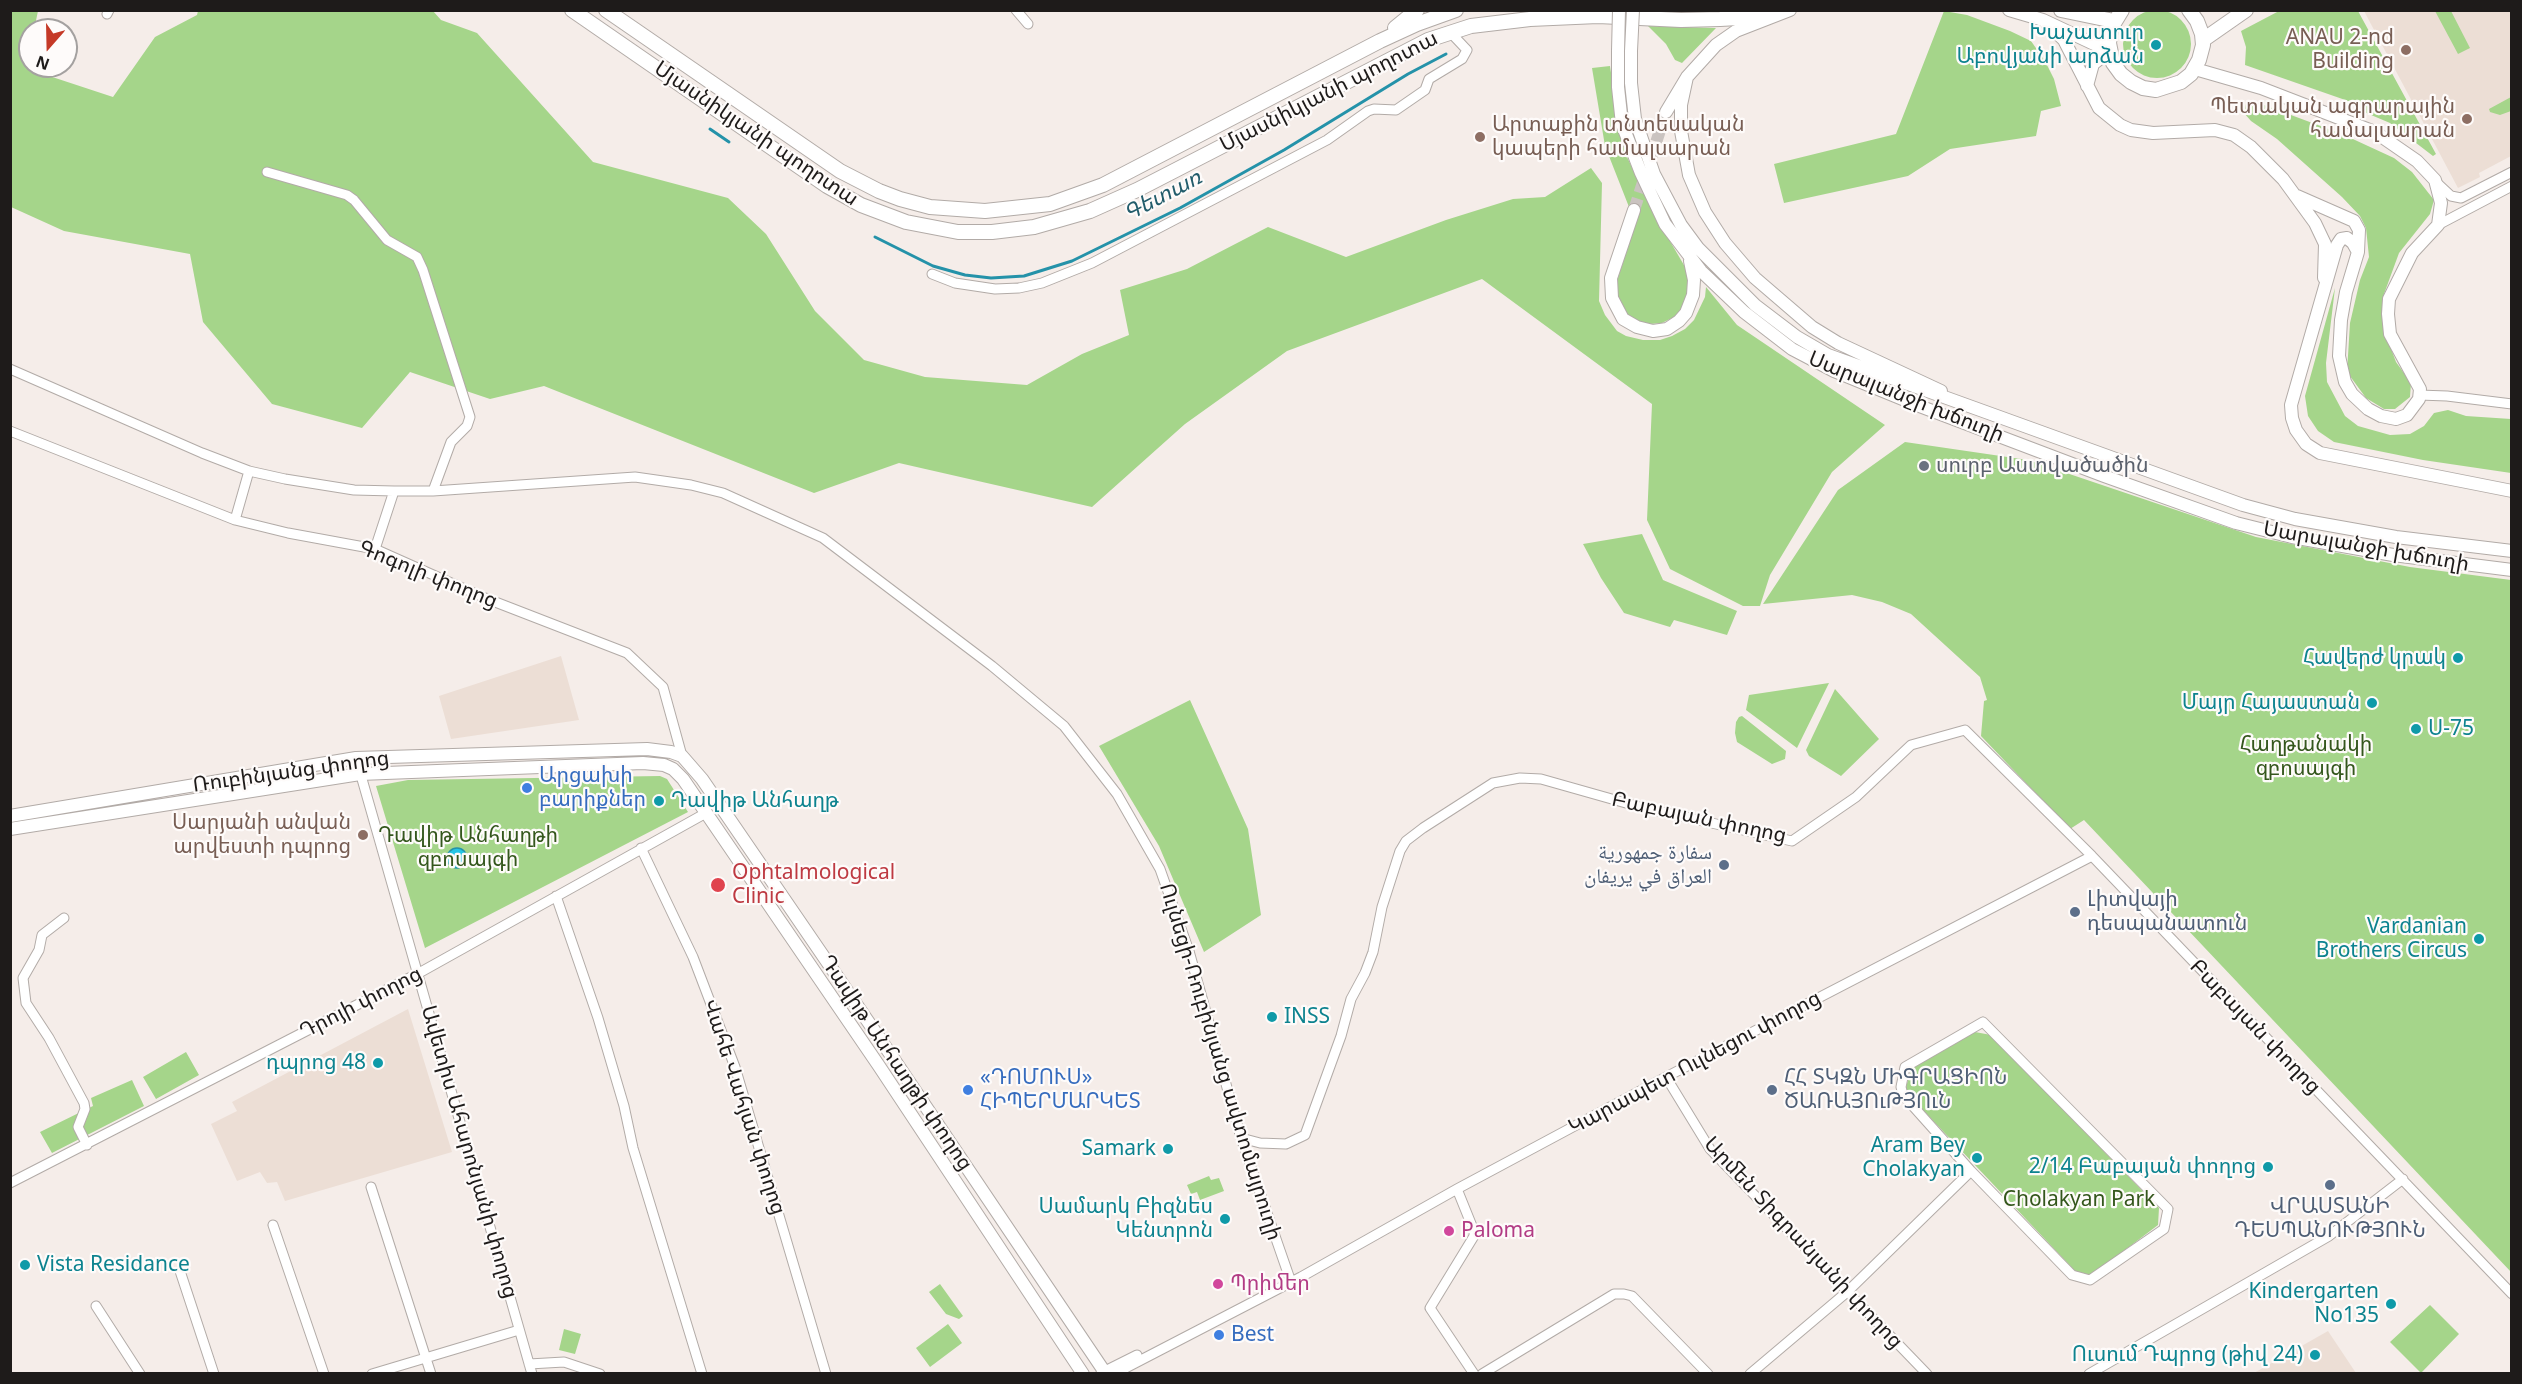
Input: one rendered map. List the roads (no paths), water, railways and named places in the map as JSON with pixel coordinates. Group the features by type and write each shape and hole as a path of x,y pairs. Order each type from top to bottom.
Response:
{"highway":[{"name":"Մյասնիկյանի պողոտա","path":"572,10 802,169 861,205 906,222 958,232 992,232 1034,227 1090,211 1137,190 1428,40 1450,32 1479,25 1530,19 1598,16 1681,20 1720,19 1738,18 1768,10"},
{"name":"Մյասնիկյանի պողոտա","path":"606,10 840,171 900,199 930,207 961,211 1015,209 1050,204 1074,197 1120,177 1380,41 1456,10"},
{"path":"1380,41 1417,10"},
{"path":"2061,10 2118,16 2109,43 2109,51 2117,69 2125,78 2137,86 2149,89 2175,86 2195,69 2201,55 2203,40 2197,21 2189,10"},
{"path":"2203,40 2246,10"}],"main road":[{"name":"Սարալանջի խճուղի","path":"1619,10 1635,120 1643,146 1667,202 1705,255 1755,305 1797,337 1828,355 1867,371 2243,505 2295,519 2396,537 2511,551"},
{"name":"Սարալանջի խճուղի","path":"1633,10 1618,87 1622,124 1630,148 1665,224 1701,271 1744,312 1792,349 1834,371 1922,407 2236,523 2292,537 2393,555 2511,570"},
{"path":"1666,112 1687,77 1709,51 1725,38 1790,10"},
{"path":"2009,10 2043,20 2109,51 2092,64 2087,86"},
{"path":"2043,20 2064,40 2103,113 2131,130 2153,133 2215,130 2234,135 2251,147 2297,196 2325,244 2324,292"},
{"path":"2195,69 2261,88 2375,132 2417,161 2435,180 2441,203 2438,225 2412,253 2389,299 2390,334 2420,389 2415,407 2407,415 2396,419 2380,416 2368,410 2352,394 2345,382 2339,356 2341,320 2346,292 2358,252 2359,230 2354,221 2297,196"},
{"path":"1687,77 1681,105 1681,131 1687,168 1705,212 1725,243 1755,278 1812,327 1838,343 1928,383 1964,405"},
{"path":"1634,210 1615,262 1610,286 1616,308 1628,322 1642,329 1653,331 1671,327 1682,318 1692,300 1694,285 1688,254"},
{"path":"2358,252 2347,238 2341,239 2291,405 2292,418 2306,444 2320,453 2349,460 2511,491"},
{"name":"Ռուբինյանց փողոց","path":"10,816 356,758 647,749 682,756"},
{"name":"Դավիթ Անհաղթի փողոց","path":"682,756 702,779 1106,1373"},
{"name":"Ռուբինյանց փողոց","path":"10,829 360,774 643,763 664,765 673,769"},
{"name":"Դավիթ Անհաղթի փողոց","path":"673,769 683,779 879,1066 1083,1374"},
{"path":"879,1066 893,1058"},
{"path":"901,1101 916,1092"}],"street":[{"path":"1017,10 1028,24"},
{"path":"932,274 955,283 995,289 1019,288 1042,283 1092,263 1327,140 1368,111 1396,110 1425,90 1429,79 1462,59 1467,50 1450,32"},
{"path":"267,172 346,195 354,200 387,240 417,257 470,417 467,426 451,442 433,491"},
{"path":"2435,180 2451,196 2461,198 2511,172"},
{"path":"2438,225 2511,186"},
{"name":"Ուլնեցի-Ռուբինյանց ավտոմայրուղի","path":"10,369 202,453 249,471 322,486 394,491 433,491 635,477 691,485 723,493 823,538 992,666 1064,726 1117,794 1160,869 1189,951 1241,1138 1290,1281"},
{"path":"2419,395 2511,404"},
{"name":"Գոգոլի փողոց","path":"10,431 235,520 288,533 375,549 485,598 627,653 663,687 682,756"},
{"path":"235,520 249,471"},
{"path":"375,549 394,491"},
{"name":"Բաբայան փողոց","path":"1241,1138 1260,1143 1286,1144 1305,1135 1341,1036 1351,999 1369,963 1382,907 1400,851 1406,841 1423,828 1493,783 1520,778 1541,779 1640,807 1792,841 1856,797 1911,745 1965,730 2092,856 2511,1294"},
{"name":"Ավետիս Ահարոնյանի փողոց","path":"356,758 530,1369"},
{"name":"Դրոյի փողոց","path":"10,1183 419,974 706,813"},
{"name":"Վահե Վահյան փողոց","path":"640,848 693,957 735,1067 826,1374"},
{"name":"Կարապետ Ուլնեցու փողոց","path":"1106,1373 1301,1277 1456,1190 1666,1077 2092,856"},
{"path":"556,896 598,1018 624,1106 633,1148 702,1374"},
{"path":"64,918 42,935 39,950 23,978 26,1003 49,1038 84,1103 85,1108 78,1127 87,1145"},
{"path":"1983,1022 2168,1209 2164,1229 2090,1280 2072,1275 1971,1171 1903,1095 1901,1087 1905,1066 1983,1022"},
{"name":"Արմեն Տիգրանյանի փողոց","path":"1666,1077 1710,1149 1927,1374"},
{"path":"1750,1374 1847,1292 1971,1171"},
{"path":"2089,1374 2329,1236 2403,1179"},
{"path":"371,1187 430,1374"},
{"path":"1456,1190 1474,1231 1474,1236 1430,1308 1474,1374"},
{"path":"273,1225 324,1374"},
{"path":"180,1271 214,1374"},
{"path":"1482,1374 1614,1294 1632,1296 1708,1374"},
{"path":"96,1306 140,1374"},
{"path":"372,1374 519,1330"},
{"path":"530,1369 564,1362 600,1374"}],"water":[{"path":"457,848 464,851 467,858 464,865 457,868 450,865 447,858 450,851"}],"waterway":[{"name":"Գետառ","path":"875,237 933,266 965,275 991,278 1024,276 1072,261 1180,208 1284,150 1408,74 1446,54"},
{"name":"Գետառ","path":"710,129 729,142"}],"tunnel":[{"path":"1634,210 1666,112"}],"place":[{"name":"Խաչատուր Աբովյանի արձան","path":"2156,45"},
{"name":"ANAU 2-nd Building","path":"2406,50"},
{"name":"Պետական ագրարային համալսարան","path":"2467,119"},
{"name":"Արտաքին տնտեսական կապերի համալսարան","path":"1480,137"},
{"name":"սուրբ Աստվածածին","path":"1924,466"},
{"name":"Հավերժ կրակ","path":"2458,658"},
{"name":"Մայր Հայաստան","path":"2372,703"},
{"name":"Ս-75","path":"2416,729"},
{"name":"Արցախի բարիքներ","path":"527,788"},
{"name":"Դավիթ Անհաղթ","path":"659,801"},
{"name":"Սարյանի անվան արվեստի դպրոց","path":"363,835"},
{"name":"سفارة جمهورية العراق في يريفان","path":"1724,865"},
{"name":"Ophtalmological Clinic","path":"718,885"},
{"name":"Լիտվայի դեսպանատուն","path":"2075,912"},
{"name":"Vardanian Brothers Circus","path":"2479,939"},
{"name":"INSS","path":"1272,1017"},
{"name":"դպրոց 48","path":"378,1063"},
{"name":"«ԴՈՄՈՒՍ» ՀԻՊԵՐՄԱՐԿԵՏ","path":"968,1090"},
{"name":"ՀՀ ՏԿԶՆ ՄԻԳՐԱՑԻՈՆ ԾԱՌԱՅՈւԹՅՈւՆ","path":"1772,1090"},
{"name":"Samark","path":"1168,1149"},
{"name":"Aram Bey Cholakyan","path":"1977,1158"},
{"name":"2/14 Բաբայան փողոց","path":"2268,1167"},
{"name":"ՎՐԱՍՏԱՆԻ ԴԵՍՊԱՆՈՒԹՅՈՒՆ","path":"2330,1185"},
{"name":"Սամարկ Բիզնես Կենտրոն","path":"1225,1219"},
{"name":"Paloma","path":"1449,1231"},
{"name":"Vista Residance","path":"25,1265"},
{"name":"Պրիմեր","path":"1218,1284"},
{"name":"Kindergarten No135","path":"2391,1304"},
{"name":"Best","path":"1219,1335"},
{"name":"Ուսում Դպրոց (թիվ 24)","path":"2315,1355"}],"park label":[{"name":"Հաղթանակի զբոսայգի","path":"2306,757"},
{"name":"Դավիթ Անհաղթի զբոսայգի","path":"468,848"},
{"name":"Cholakyan Park","path":"2079,1200"}]}
